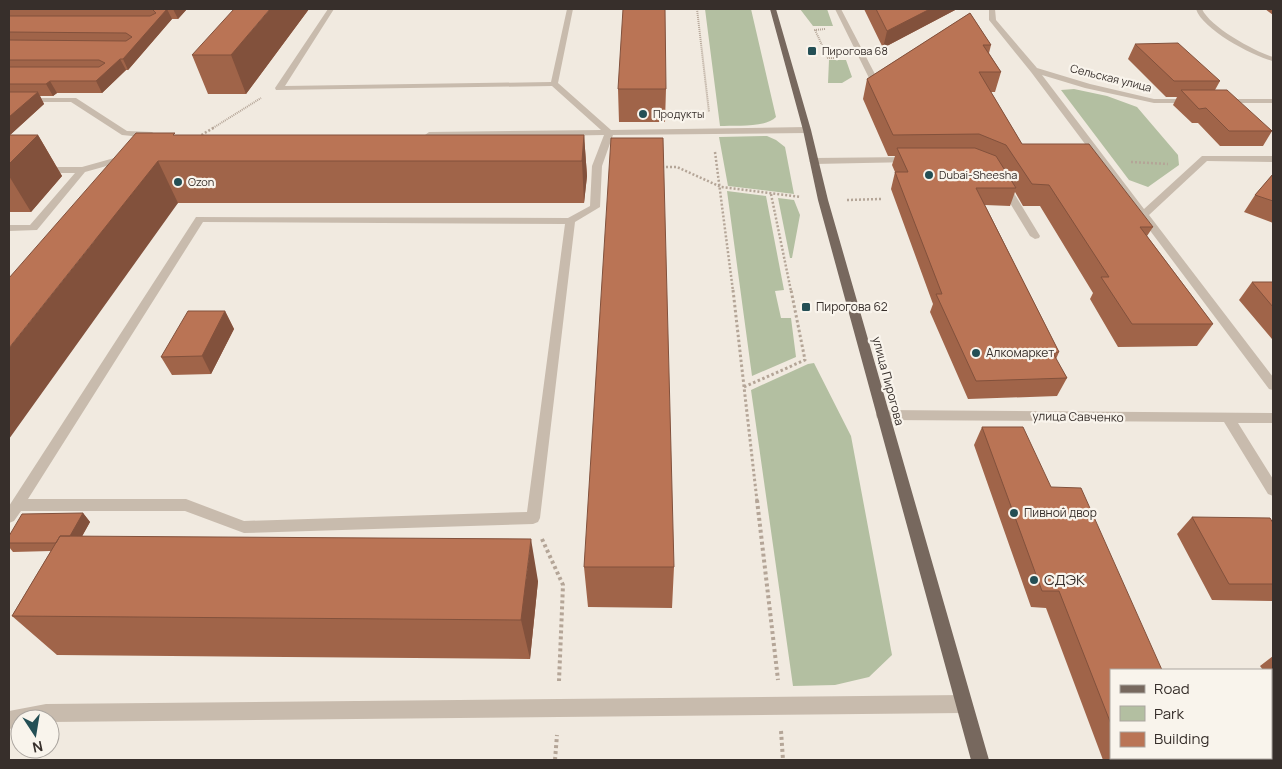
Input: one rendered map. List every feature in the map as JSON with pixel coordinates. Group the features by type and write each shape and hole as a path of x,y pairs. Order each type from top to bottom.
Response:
{"main road":[{"name":"улица Пирогова","path":"773,9 882,415 980,760"}],"street":[{"path":"279,88 331,9"},
{"path":"554,84 570,9"},
{"path":"838,9 873,78"},
{"path":"992,9 994,20 1273,386"},
{"path":"1199,9 1201,14 1239,46 1256,54 1273,58"},
{"name":"Сельская улица","path":"1034,70 1088,86 1154,101 1203,101"},
{"path":"279,88 554,84 609,133"},
{"path":"9,100 73,100 124,133 196,138"},
{"path":"1213,101 1273,101"},
{"path":"422,136 807,130"},
{"path":"9,517 200,219 570,221 595,207 597,166 609,133"},
{"path":"9,170 82,170 132,156"},
{"path":"1143,215 1205,158 1273,159"},
{"path":"814,161 922,160"},
{"path":"9,228 33,228 82,170"},
{"path":"999,177 1035,236"},
{"path":"16,505 186,505 244,527 533,518 570,221"},
{"name":"улица Савченко","path":"882,415 1273,418"},
{"path":"1228,418 1273,490"},
{"path":"9,720 46,713 963,704"}],"path":[{"path":"697,9 712,132 721,187 781,705 783,760"},
{"path":"196,138 279,88"},
{"path":"659,167 677,167 721,187 823,200 880,199"},
{"path":"744,387 805,360 771,194"},
{"path":"533,518 563,585 558,708"}],"green space":[{"path":"705,9 751,9 776,117 771,121 741,126 720,126"},
{"path":"800,9 827,9 833,26 813,26"},
{"path":"829,60 846,60 852,77 842,83 828,83"},
{"path":"1074,89 1107,96 1137,107 1178,155 1179,165 1148,187 1129,180 1061,90"},
{"path":"767,136 785,147 794,194 728,186 719,137"},
{"path":"727,191 766,196 784,290 775,291 781,318 791,318 796,357 752,376"},
{"path":"778,198 794,200 800,215 792,258 790,258"},
{"path":"814,363 851,436 892,655 869,677 835,685 793,686 751,390"}],"building":[{"path":"152,9 167,9 123,59 120,59 96,81 50,81 46,84 9,84 9,67 99,67 105,63 99,60 9,60 9,40 126,41 132,37 126,33 9,32 9,16 150,16 156,13"},
{"path":"234,9 270,9 231,55 192,55"},
{"path":"623,9 665,9 666,89 618,89"},
{"path":"876,9 930,9 887,31"},
{"path":"970,13 991,45 983,45 1001,72 979,72 1022,144 1089,144 1153,227 1140,227 1213,324 1132,324 1101,277 1109,277 1049,185 1032,184 1006,145 979,134 893,135 867,79"},
{"path":"1178,43 1220,81 1174,81 1135,44"},
{"path":"1181,90 1227,90 1272,131 1229,131 1206,108 1199,109"},
{"path":"9,92 38,92 9,117"},
{"path":"136,133 175,133 173,135 584,135 582,161 158,161 9,348 9,278"},
{"path":"9,135 38,135 9,164"},
{"path":"611,138 663,138 674,567 584,567"},
{"path":"897,148 975,148 996,156 1016,188 976,188 1059,352 1053,353 1067,378 976,381 936,294 942,294 895,172 908,172"},
{"path":"1273,174 1273,201 1255,195"},
{"path":"1252,282 1273,282 1273,307"},
{"path":"188,311 225,311 202,356 161,357"},
{"path":"982,427 1023,427 1051,487 1081,488 1162,669 1110,669 1110,721 1059,591 1042,591"},
{"path":"83,513 70,536 60,536 56,543 9,543 9,536 22,514"},
{"path":"1192,517 1270,518 1273,523 1273,584 1229,584"},
{"path":"60,536 531,539 521,620 12,616"},
{"path":"1124,759 1202,760 1125,760"}],"place":[{"name":"Пирогова 68","path":"812,51"},
{"name":"Продукты","path":"643,114"},
{"name":"Dubai-Sheesha","path":"929,175"},
{"name":"Ozon","path":"178,182"},
{"name":"Пирогова 62","path":"806,307"},
{"name":"Алкомаркет","path":"976,353"},
{"name":"Пивной двор","path":"1014,513"},
{"name":"СДЭК","path":"1034,580"}]}
